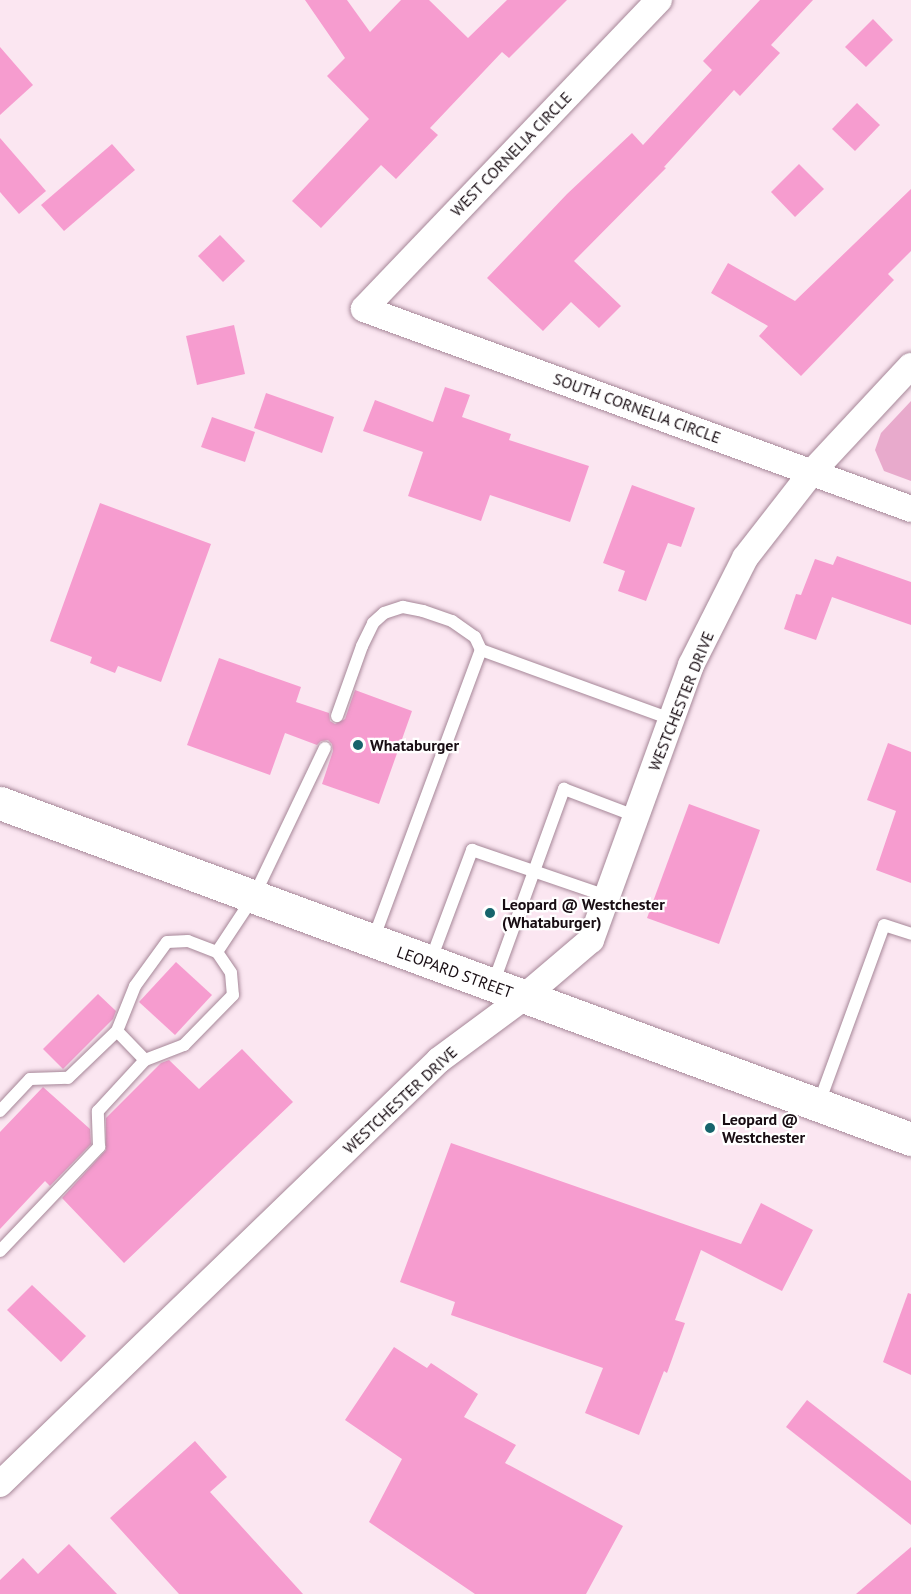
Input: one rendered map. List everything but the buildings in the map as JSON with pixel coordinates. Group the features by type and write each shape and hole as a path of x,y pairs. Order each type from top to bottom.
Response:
{"main road":[{"name":"LEOPARD STREET","path":"0,803 911,1139"}],"street":[{"name":"WEST CORNELIA CIRCLE","path":"364,309 659,0"},
{"name":"SOUTH CORNELIA CIRCLE","path":"364,309 911,509"},
{"name":"WESTCHESTER DRIVE","path":"0,1484 439,1060 524,997 591,940 691,665 745,558 812,472 911,366"}],"lane":[{"path":"337,716 373,622 384,613 403,607 452,621 475,637 481,650 671,720"},
{"path":"373,941 481,650"},
{"path":"217,952 254,896 325,748"},
{"path":"493,986 564,789 636,816"},
{"path":"430,963 472,850 606,896"},
{"path":"818,1106 884,925 911,934"},
{"path":"0,1111 30,1079 68,1078 117,1031 135,986 167,942 188,941 217,952 231,973 233,995 184,1045 145,1060 98,1111 99,1147 0,1251"},
{"path":"117,1031 145,1060"}],"shaded area":[{"path":"911,401 911,481 884,471 875,450 881,433"}],"place":[{"name":"Whataburger","path":"358,745"},
{"name":"Leopard @ Westchester (Whataburger)","path":"490,913"},
{"name":"Leopard @ Westchester","path":"710,1128"}]}
